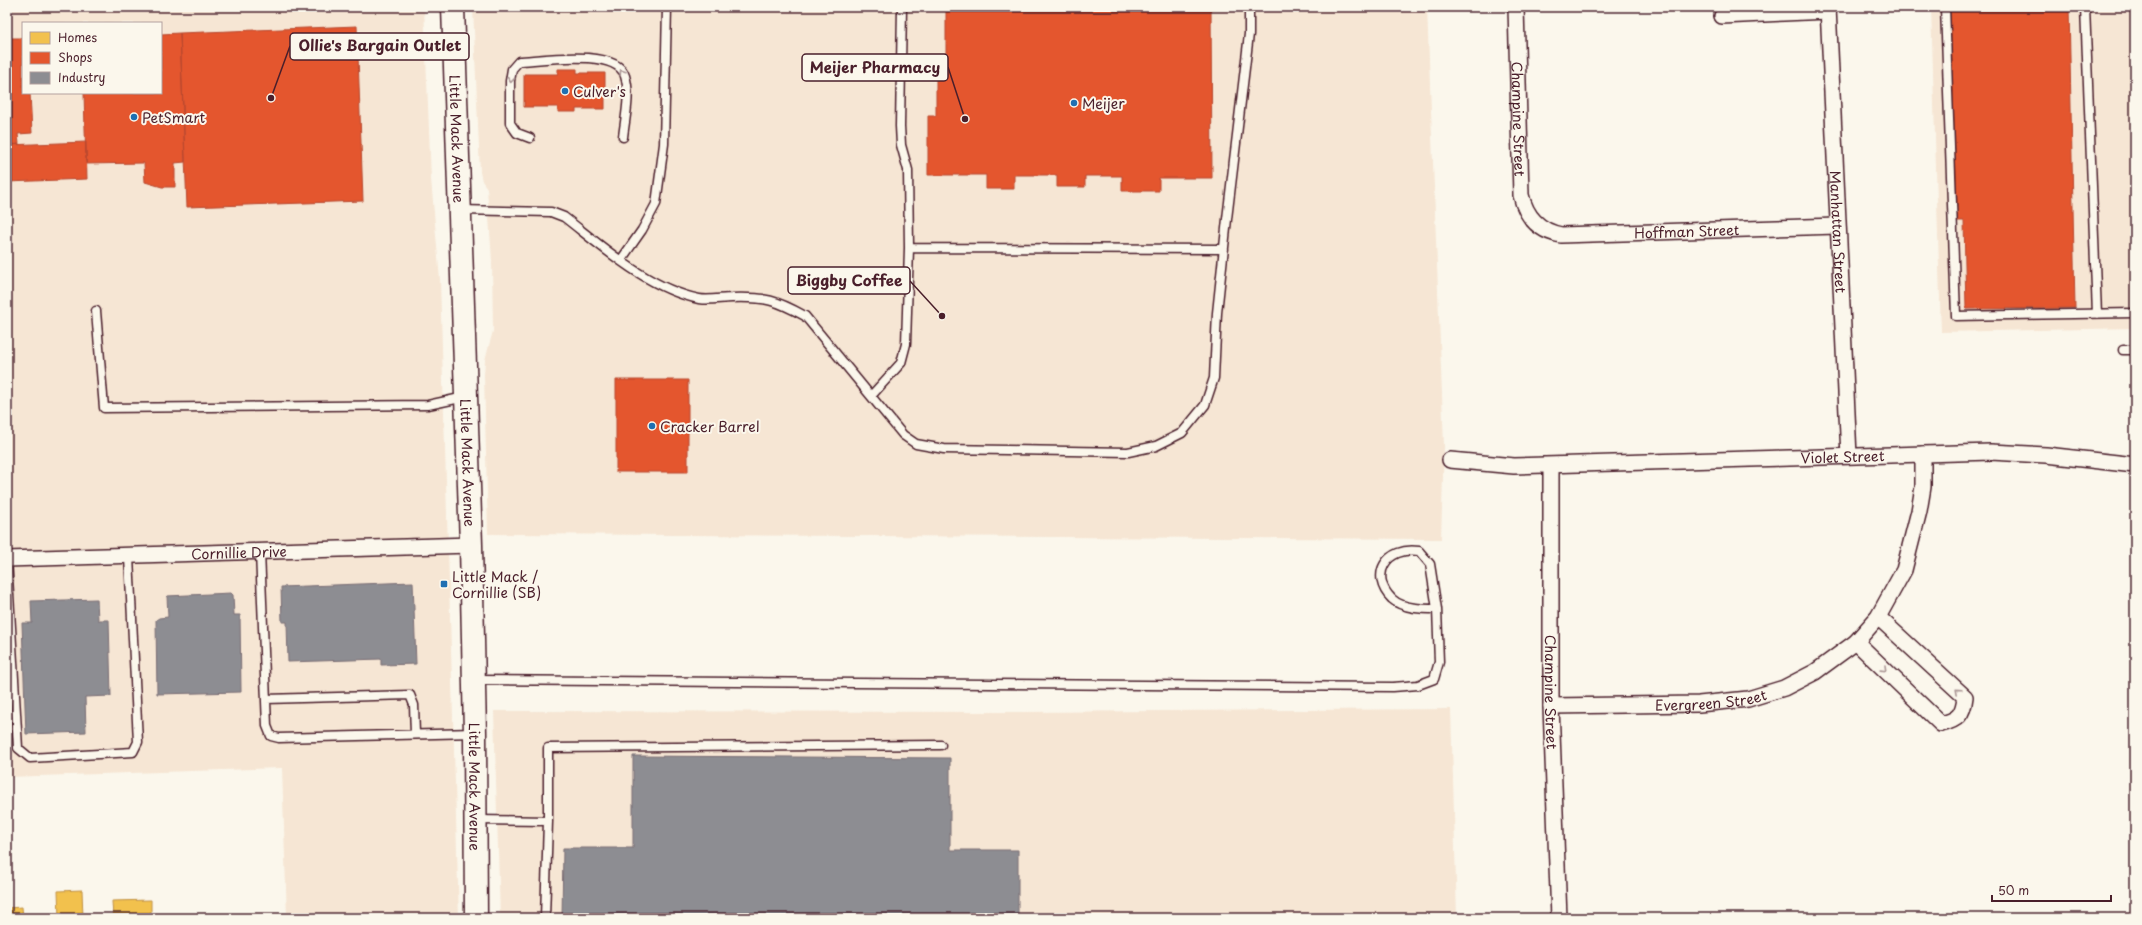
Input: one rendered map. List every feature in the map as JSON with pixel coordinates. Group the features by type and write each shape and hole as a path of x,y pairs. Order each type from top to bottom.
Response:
{"main road":[{"name":"Little Mack Avenue","path":"452,7 471,545 475,733 476,918"}],"street":[{"name":"Champine Street","path":"1516,7 1521,195 1530,217 1538,226"},
{"path":"1722,16 1828,9"},
{"name":"Manhattan Street","path":"1828,9 1849,456"},
{"name":"Hoffman Street","path":"1538,226 1552,234 1562,235 1837,226"},
{"name":"Violet Street","path":"1450,460 1514,466 1550,466 1992,452 2046,455 2135,464"},
{"name":"Evergreen Street","path":"1552,706 1699,704 1748,699 1784,688 1815,672 1856,642 1878,617 1904,570 1914,536 1923,487 1923,454"},
{"name":"Champine Street","path":"1550,466 1552,706 1559,918"},
{"name":"Cornillie Drive","path":"7,559 471,545"},
{"path":"1856,642 1941,724 1954,721 1964,709 1965,697 1878,617"}],"lane":[{"path":"621,260 642,230 656,204 664,144 667,7"},
{"path":"871,396 901,363 906,344 909,248 908,170 901,145 900,126 902,7"},
{"path":"460,210 551,212 564,217 621,260 668,290 700,299 770,299 787,306 805,316 903,435 916,444 944,449 1128,452 1156,446 1182,433 1205,405 1214,378 1217,314 1249,34 1249,7"},
{"path":"1944,7 1956,316 2135,313"},
{"path":"2085,7 2097,314"},
{"path":"530,138 517,133 510,123 510,81 512,69 519,61 595,58 615,63 625,75 628,91 623,137"},
{"path":"909,248 1224,249"},
{"path":"96,311 104,408 428,405 465,397"},
{"path":"2122,350 2135,350"},
{"path":"474,680 1393,687 1418,685 1434,680 1439,662 1437,609 1430,564 1419,551 1408,549 1393,554 1383,566 1382,583 1393,599 1412,608 1437,609"},
{"path":"260,552 267,726 271,736 279,738 475,733"},
{"path":"7,559 18,748 30,758 133,752 138,742 129,556"},
{"path":"266,699 410,695 414,705 415,734"},
{"path":"545,918 548,821 548,748 941,745"},
{"path":"475,820 548,821"}],"shaded area":[{"path":"7,7 424,7 431,179 440,280 459,918 287,918 282,768 7,777"},
{"path":"473,7 1427,7 1444,446 1441,539 488,534 484,375 485,360 493,331 492,261 487,188 482,181 480,172"},
{"path":"1931,7 2135,7 2135,328 1941,332"},
{"path":"1451,709 1457,918 500,918 494,711 1019,712"}],"building: Homes":[{"path":"82,890 83,918 59,918 58,891"},
{"path":"151,900 151,918 113,918 112,901"},
{"path":"22,907 23,918 7,918 7,908"}],"building: Shops":[{"name":"Meijer","path":"946,7 1211,7 1212,178 1159,178 1159,191 1122,191 1122,176 1085,176 1085,187 1057,187 1057,175 1014,175 1014,189 986,189 986,175 928,175 928,116 936,116 936,69 946,68"},
{"path":"1950,7 2069,7 2075,308 1966,309 1964,221 1954,221"},
{"path":"357,26 363,201 187,207 180,33"},
{"name":"PetSmart","path":"180,33 185,162 175,163 175,187 162,187 145,182 144,163 86,164 84,94 162,94 162,34"},
{"path":"7,38 22,38 22,94 30,94 32,133 18,134 19,144 7,145"},
{"name":"Culver's","path":"558,69 577,69 577,73 605,73 605,109 576,109 576,112 558,112 558,107 524,107 524,74 558,74"},
{"path":"86,142 87,179 7,182 7,145"},
{"name":"Cracker Barrel","path":"616,380 688,380 688,472 616,472"}],"building: Industry":[{"path":"413,582 416,664 381,665 381,659 288,662 287,622 282,622 281,587"},
{"path":"231,593 233,595 234,615 240,615 241,692 157,694 156,620 159,618 168,617 167,596"},
{"path":"97,599 98,620 109,620 111,696 85,697 86,732 26,734 22,623 32,623 31,601"},
{"path":"633,756 950,758 950,850 1018,850 1018,918 782,916 782,918 562,918 563,848 633,848"}],"place":[{"name":"Culver's","path":"565,91"},
{"name":"Ollie's Bargain Outlet","path":"271,98"},
{"name":"Meijer","path":"1074,103"},
{"name":"PetSmart","path":"134,117"},
{"name":"Meijer Pharmacy","path":"965,119"},
{"name":"Biggby Coffee","path":"942,316"},
{"name":"Cracker Barrel","path":"652,426"},
{"name":"Little Mack / Cornillie (SB)","path":"444,584"}]}
